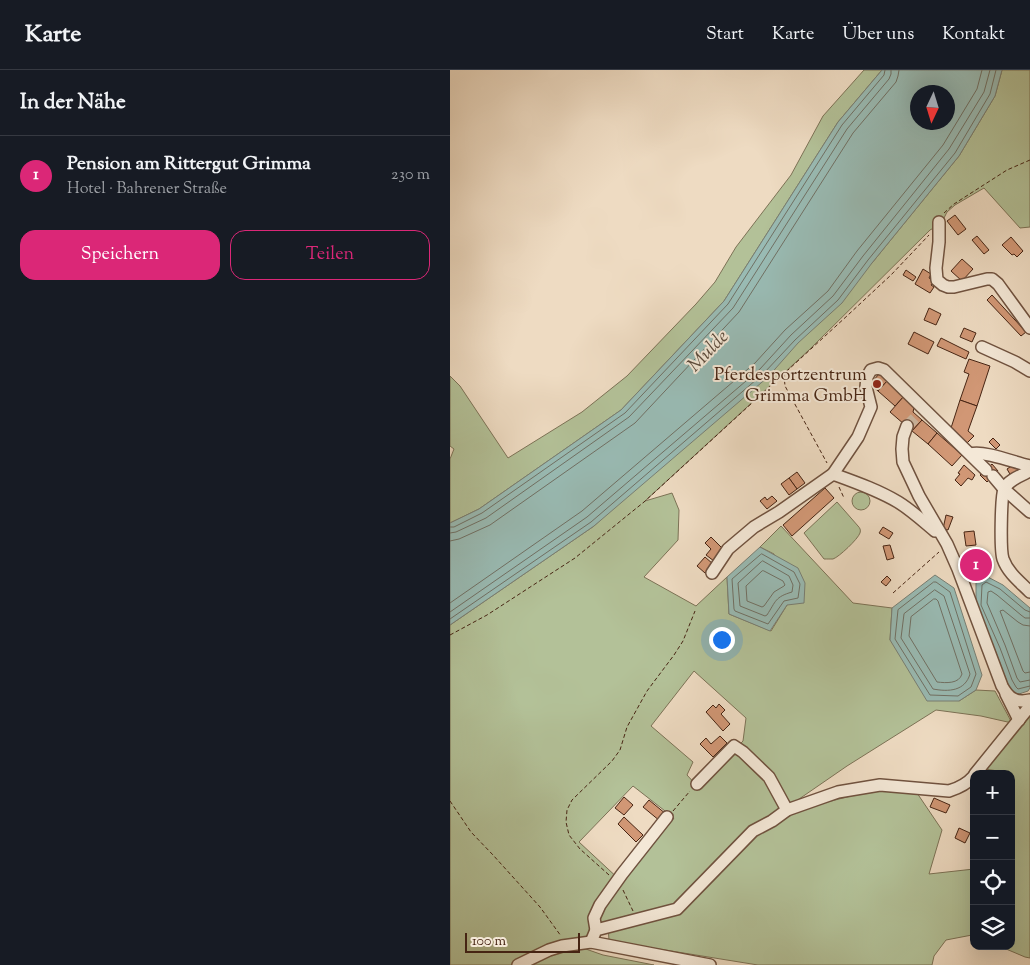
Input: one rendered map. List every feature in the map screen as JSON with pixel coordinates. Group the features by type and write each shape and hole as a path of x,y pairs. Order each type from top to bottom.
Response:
{"street":[{"path":"939,222 937,280 942,285 954,287 982,279 988,278 992,280 998,284 1030,328"},
{"path":"982,347 1030,370"},
{"path":"712,573 728,549 754,527 833,474 858,437 871,407 866,387 867,376 872,370 878,368 884,370 921,412 970,454 1004,489 1030,512"},
{"path":"907,426 903,437 904,462 919,496 958,569 1002,686 1018,720"},
{"path":"970,454 984,454 1030,466"},
{"path":"1030,471 1012,481 1004,489 1001,518 1002,558 1010,573 1030,592"},
{"path":"833,474 877,491 898,502 918,516 944,541"},
{"path":"1006,694 1018,701 1030,700"},
{"path":"979,770 1030,706"},
{"path":"697,784 734,746 769,777 787,810"},
{"path":"596,930 664,913 676,908 753,831 787,810 838,792 880,785 949,791 960,788 970,780"},
{"path":"591,942 596,930 594,918 600,905 667,817"},
{"path":"518,965 549,950 567,945 591,942 710,965"}],"path":[{"path":"939,222 945,211 954,204 1007,170 1030,160"},
{"path":"450,635 487,615 575,558 644,502 891,275 930,234"},
{"path":"784,374 785,386 833,474"},
{"path":"893,593 944,541"},
{"path":"636,919 621,884 580,849 568,835 567,810 572,800 612,761 620,750 627,727 647,691 683,641 695,611"},
{"path":"667,817 697,784"},
{"path":"450,801 471,832 540,907 567,945"}],"green space":[{"path":"864,70 882,70 838,122 724,301 621,410 479,509 450,523 450,459 454,449 450,446 450,376 460,386 508,458 582,412 627,376 715,282 736,247 791,175 823,116"},
{"path":"1002,70 1030,70 1030,227 1020,228 984,188 955,205 947,212 941,224 930,230 809,350 645,501 672,493 679,510 678,540 644,577 696,606 727,577 729,614 771,631 787,605 774,554 760,547 781,526 853,603 892,608 890,640 959,701 976,690 995,691 1012,723 981,716 936,710 847,766 773,817 878,789 917,793 942,830 929,874 970,869 970,935 946,940 934,956 932,965 758,965 609,941 608,924 591,928 587,937 525,958 512,965 450,965 450,625 594,526 872,263 959,156 995,96","holes":["694,671 746,718 743,741 698,787 687,775 693,762 651,726","633,786 674,818 621,881 579,842"]},
{"path":"861,492 867,495 870,501 867,507 861,510 855,507 852,501 855,495"},
{"path":"837,502 859,528 860,532 859,536 839,555 833,559 824,559 804,533"},
{"path":"1030,711 1030,958 1008,950 1015,950 1015,770 985,769 1012,737"},
{"path":"580,947 603,955 654,965 526,965 562,950"}],"water":[{"name":"Mulde","path":"882,70 1002,70 995,96 959,156 842,303 798,343 768,377 594,526 450,625 450,523 479,509 621,410 724,301 838,122"},
{"path":"760,547 798,568 805,583 804,603 787,605 770,631 729,614 727,577"},
{"path":"935,575 954,588 982,675 976,690 959,701 927,701 890,640 892,608"},
{"path":"984,575 1003,585 1030,608 1030,688 1028,691 1019,694 1012,692 976,605 976,583"}],"building":[{"path":"955,215 966,229 958,235 947,221"},
{"path":"977,236 989,250 984,254 972,240"},
{"path":"1011,237 1023,251 1017,257 1014,254 1012,255 1002,245"},
{"path":"962,259 973,269 962,281 951,271"},
{"path":"923,269 931,274 929,278 934,281 931,285 934,287 930,293 915,284"},
{"path":"906,270 916,277 913,281 903,275"},
{"path":"992,295 1026,332 1021,336 987,300"},
{"path":"929,308 941,314 936,325 924,320"},
{"path":"964,328 976,333 972,342 960,337"},
{"path":"914,332 934,342 928,354 908,344"},
{"path":"941,338 969,352 966,359 937,346"},
{"path":"969,359 990,366 977,406 960,400 969,374 964,372"},
{"path":"880,373 888,380 878,391 870,384"},
{"path":"888,380 905,395 895,406 878,391"},
{"path":"905,395 915,404 913,412 922,420 912,431 890,412"},
{"path":"960,400 977,406 968,431 974,436 966,444 951,428"},
{"path":"922,420 937,433 928,444 912,431"},
{"path":"937,433 962,455 952,466 928,444"},
{"path":"993,438 1000,445 996,449 989,442"},
{"path":"992,464 998,471 987,482 980,475"},
{"path":"964,465 975,475 972,480 968,478 961,486 955,480"},
{"path":"1013,465 1027,469 1011,476 1007,469"},
{"path":"797,472 805,483 797,489 789,478"},
{"path":"789,478 797,489 789,495 781,484"},
{"path":"825,488 834,498 792,536 783,525"},
{"path":"772,496 777,501 767,509 760,501 765,497 767,500"},
{"path":"946,515 953,517 948,530 943,529"},
{"path":"883,527 893,533 889,539 879,533"},
{"path":"974,531 976,545 966,546 964,532"},
{"path":"711,537 724,550 714,561 706,555 711,549 705,543"},
{"path":"890,545 894,558 887,560 883,546"},
{"path":"980,556 983,570 972,573 969,559"},
{"path":"705,557 713,564 705,573 697,566"},
{"path":"887,576 891,580 886,586 881,582"},
{"path":"719,704 725,710 721,714 730,724 723,731 706,712 713,705 716,708"},
{"path":"720,736 727,743 713,757 700,744 706,738 711,744"},
{"path":"624,797 633,805 624,815 615,808"},
{"path":"934,798 950,805 946,813 930,807"},
{"path":"649,800 666,814 660,821 643,807"},
{"path":"624,817 643,835 636,842 618,824"},
{"path":"959,828 970,833 965,843 955,838"}],"tunnel":[{"path":"907,426 917,416"}],"place":[{"name":"Pferdesportzentrum Grimma GmbH","path":"877,384"},
{"name":"Pension am Rittergut Grimma","path":"976,565"}]}
